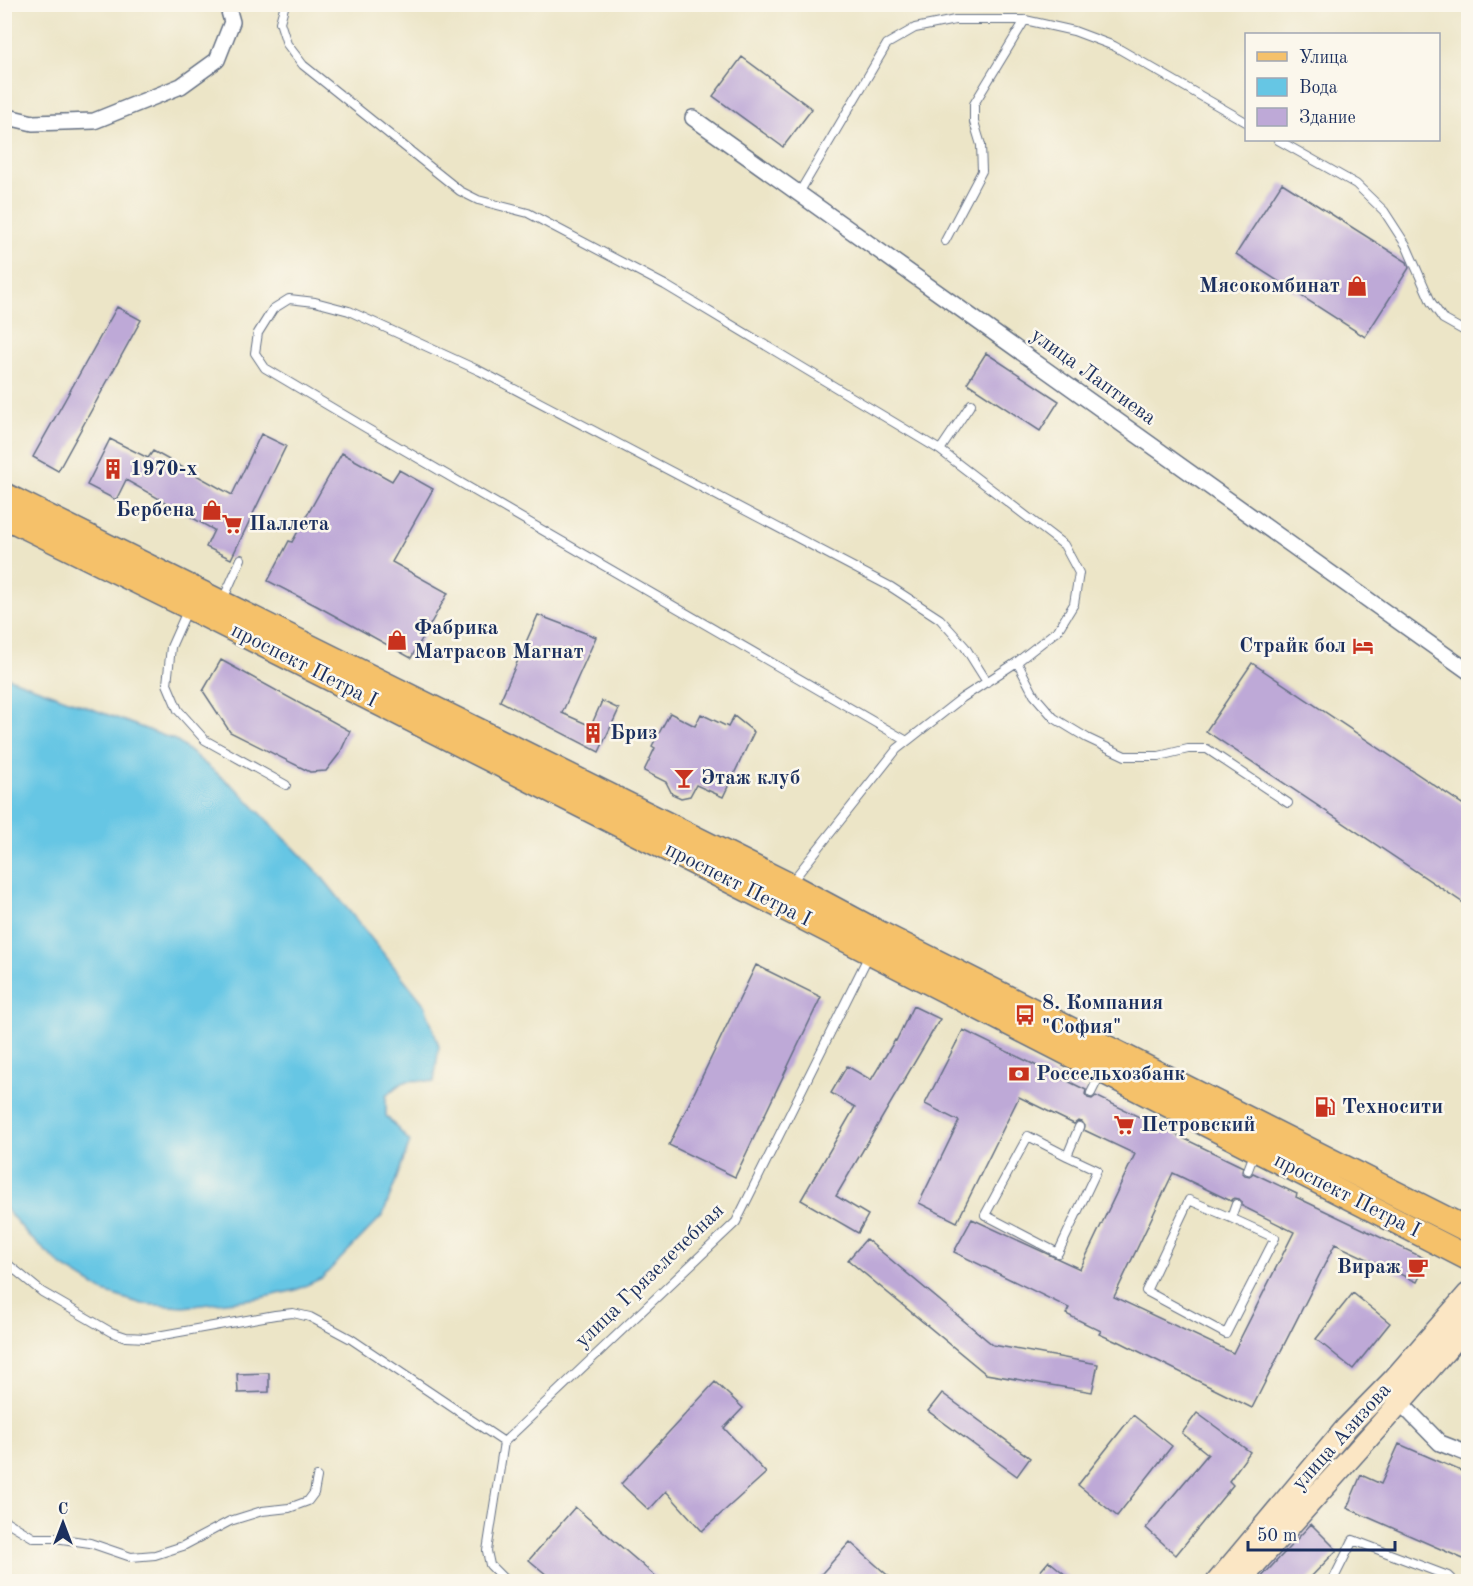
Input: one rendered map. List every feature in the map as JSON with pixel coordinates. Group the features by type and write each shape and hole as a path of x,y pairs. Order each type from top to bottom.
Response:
{"main road":[{"name":"проспект Петра I","path":"4,495 789,885 873,930 1468,1230"},
{"name":"проспект Петра I","path":"4,516 189,607 1102,1071 1251,1160 1468,1258"},
{"name":"улица Азизова","path":"1217,1581 1346,1428 1386,1388 1468,1294"},
{"name":"улица Азизова","path":"1239,1581 1401,1403 1468,1325"}],"street":[{"path":"4,116 33,123 94,121 181,86 217,60 232,22 227,4"},
{"name":"улица Лаптиева","path":"693,118 1468,671"},
{"path":"1386,1388 1440,1443 1468,1454"}],"lane":[{"path":"285,4 280,22 287,44 303,65 460,191 478,200 528,213 665,285 940,450 1064,545 1079,573 1074,604 1058,630 1017,662 962,698 897,749 789,885"},
{"path":"799,193 887,44 915,28 955,20 1025,20 1074,31 1114,46 1245,121"},
{"path":"945,242 982,171 981,145 974,122 974,104 1025,20"},
{"path":"1280,141 1356,184 1384,211 1406,245 1431,302 1443,319 1468,333"},
{"path":"907,741 265,368 255,353 258,333 273,309 289,299 315,302 350,311 480,371 891,587 940,619 965,647 987,682"},
{"path":"940,450 971,404"},
{"path":"222,603 241,559"},
{"path":"189,607 171,646 167,684 178,710 205,740 286,785"},
{"path":"1017,662 1034,695 1054,718 1087,738 1125,756 1159,756 1188,749 1207,749 1288,803"},
{"name":"улица Грязелечебная","path":"504,1442 736,1222 870,952"},
{"path":"1091,1093 1102,1071"},
{"path":"1067,1156 1079,1127"},
{"path":"1028,1136 1067,1156 1097,1170 1058,1253 985,1215 1028,1136"},
{"path":"1189,1200 1231,1218 1275,1238 1226,1334 1146,1291 1189,1200"},
{"path":"1231,1218 1236,1204"},
{"path":"4,1261 42,1292 111,1332 126,1337 146,1338 275,1314 293,1313 310,1317 351,1339 504,1442 487,1551 490,1565 507,1581"},
{"path":"4,1520 34,1538 90,1543 131,1557 155,1555 183,1546 230,1521 262,1511 289,1508 308,1501 314,1493 316,1477"},
{"path":"1332,1581 1353,1540 1448,1576 1454,1581"}],"water":[{"path":"4,676 175,740 239,791 321,876 425,1005 439,1046 434,1082 407,1081 386,1096 386,1116 410,1142 383,1215 322,1278 296,1290 260,1298 184,1307 142,1304 104,1292 63,1267 29,1236 5,1208"}],"building":[{"path":"742,57 812,109 783,147 713,96"},
{"path":"1282,183 1407,262 1409,268 1365,337 1236,254"},
{"path":"117,307 141,320 58,471 33,457"},
{"path":"986,353 1059,401 1040,431 967,383"},
{"path":"261,434 286,446 231,559 206,547 214,530 126,480 116,500 87,485 110,439 148,458 153,451 232,495"},
{"path":"342,453 392,481 399,470 433,489 392,562 448,593 411,658 268,581 289,541 292,542"},
{"path":"538,615 596,637 562,713 591,726 602,701 619,709 599,752 500,701"},
{"path":"221,660 350,731 340,753 326,771 310,772 230,732 203,691"},
{"path":"1252,663 1468,808 1468,906 1206,731"},
{"path":"670,713 695,726 701,714 728,727 734,716 754,732 723,797 696,785 690,796 681,798 672,794 666,782 644,771 655,748 652,746"},
{"path":"756,965 821,997 735,1177 669,1145"},
{"path":"913,1006 940,1019 836,1196 868,1215 858,1233 801,1200 855,1107 831,1093 847,1066 871,1080 896,1041"},
{"path":"963,1030 1086,1090 1085,1094 1088,1098 1092,1099 1096,1096 1243,1167 1242,1172 1245,1175 1250,1176 1253,1173 1297,1194 1296,1197 1428,1260 1417,1282 1335,1244 1252,1408 1118,1341 1099,1334 1101,1331 1066,1314 1069,1308 954,1252 972,1219 1080,1269 1135,1154 1084,1130 1085,1126 1082,1122 1078,1121 1074,1124 1019,1097 957,1222 919,1203 959,1121 925,1104","holes":["1173,1173 1231,1201 1234,1198 1239,1199 1242,1206 1294,1232 1233,1353 1114,1297"]},
{"path":"866,1239 993,1345 1098,1364 1092,1392 986,1374 848,1260"},
{"path":"1353,1293 1390,1323 1353,1369 1316,1339"},
{"path":"269,1373 269,1392 238,1393 237,1374"},
{"path":"715,1382 743,1408 724,1428 766,1473 702,1531 666,1491 649,1510 621,1484"},
{"path":"942,1393 1030,1458 1017,1476 928,1411"},
{"path":"1197,1413 1250,1452 1229,1481 1233,1485 1176,1555 1146,1528 1208,1454 1182,1433"},
{"path":"1133,1415 1172,1446 1117,1516 1078,1485"},
{"path":"1399,1444 1468,1474 1468,1561 1347,1508 1361,1475 1381,1484"},
{"path":"575,1507 661,1581 554,1581 529,1560"},
{"path":"1311,1524 1337,1550 1307,1581 1258,1581"},
{"path":"850,1542 894,1581 815,1581"},
{"path":"1049,1561 1073,1581 1032,1581"}],"place":[{"name":"Мясокомбинат","path":"1357,286"},
{"name":"1970-х","path":"113,469"},
{"name":"Бербена","path":"212,510"},
{"name":"Паллета","path":"232,524"},
{"name":"Фабрика Матрасов Магнат","path":"397,640"},
{"name":"Страйк бол","path":"1363,646"},
{"name":"Бриз","path":"593,733"},
{"name":"Этаж клуб","path":"684,778"},
{"name":"8. Компания \"София\"","path":"1025,1015"},
{"name":"Россельхозбанк","path":"1019,1074"},
{"name":"Техносити","path":"1325,1107"},
{"name":"Петровский","path":"1124,1125"},
{"name":"Вираж","path":"1418,1267"}]}
